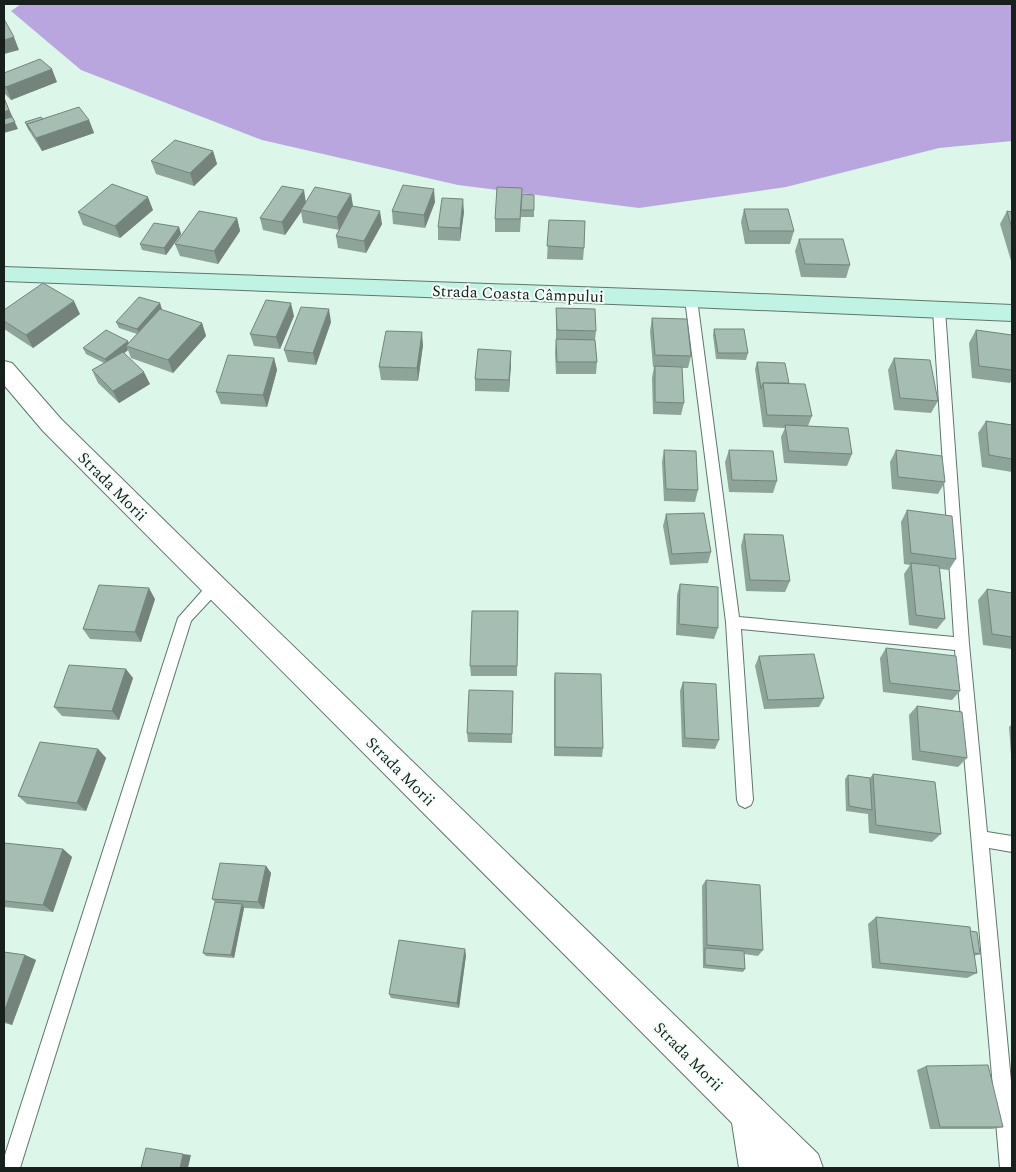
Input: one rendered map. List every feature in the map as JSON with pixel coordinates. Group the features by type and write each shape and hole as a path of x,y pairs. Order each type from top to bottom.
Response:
{"street":[{"name":"Strada Coasta Câmpului","path":"10,276 691,299 1012,313"},
{"name":"Strada Morii","path":"4,369 52,425 214,587 804,1168"},
{"path":"749,1114 758,1168"}],"lane":[{"path":"691,299 733,622 745,800"},
{"path":"939,310 962,644 1010,1168"},
{"path":"10,1168 184,618 214,587"},
{"path":"733,622 962,644"},
{"path":"980,839 1012,844"}],"shaded area":[{"path":"21,4 1012,4 1012,141 939,148 786,187 639,208 458,185 262,140 81,70 11,11"}],"building":[{"path":"4,19 14,37 4,40"},
{"path":"40,59 52,69 6,87 4,85 4,73"},
{"path":"4,98 9,110 4,112"},
{"path":"79,107 89,120 36,138 27,124"},
{"path":"12,117 15,122 4,125 4,119"},
{"path":"41,117 43,119 27,124 30,130 25,122"},
{"path":"175,140 213,151 190,173 151,161"},
{"path":"112,184 148,197 115,226 78,212"},
{"path":"403,185 434,189 424,215 392,211"},
{"path":"282,186 304,190 282,222 260,218"},
{"path":"315,187 351,194 337,217 301,210"},
{"path":"497,187 522,188 520,219 495,219"},
{"path":"522,194 534,195 534,210 521,210"},
{"path":"442,198 463,199 460,228 438,227"},
{"path":"352,206 380,211 364,241 336,236"},
{"path":"744,209 788,209 794,231 749,231"},
{"path":"199,211 237,218 214,251 175,244"},
{"path":"1007,211 1012,212 1012,229"},
{"path":"549,220 585,221 584,248 547,246"},
{"path":"154,223 179,227 164,248 140,244"},
{"path":"799,239 843,239 850,265 805,264"},
{"path":"43,283 74,301 26,335 4,321 4,310"},
{"path":"139,297 160,303 137,329 116,322"},
{"path":"266,300 291,303 276,337 250,334"},
{"path":"301,307 329,309 313,353 284,350"},
{"path":"556,308 595,309 596,331 557,330"},
{"path":"160,309 202,323 168,360 126,346"},
{"path":"652,318 687,319 691,356 655,355"},
{"path":"714,329 744,329 748,353 718,353"},
{"path":"106,330 128,341 105,359 83,348"},
{"path":"976,330 1012,335 1012,370 979,366"},
{"path":"386,331 422,332 417,368 379,367"},
{"path":"556,339 595,340 597,362 557,362"},
{"path":"478,349 511,351 509,380 475,379"},
{"path":"123,352 144,372 113,391 92,370"},
{"path":"228,355 274,358 263,395 216,392"},
{"path":"894,358 930,360 938,401 900,398"},
{"path":"757,362 785,363 789,383 763,383 761,389"},
{"path":"655,366 682,367 684,403 655,402"},
{"path":"763,383 805,384 812,416 767,415"},
{"path":"986,421 1012,425 1012,459 989,455"},
{"path":"785,425 848,428 852,454 789,451"},
{"path":"664,450 696,451 698,490 666,489"},
{"path":"729,450 773,451 777,481 732,480"},
{"path":"896,450 942,456 945,482 898,477"},
{"path":"907,510 952,516 956,559 911,553"},
{"path":"704,513 711,552 672,554 666,514"},
{"path":"744,534 783,535 790,581 750,580"},
{"path":"911,563 939,566 945,619 916,615"},
{"path":"680,584 718,587 718,628 679,624"},
{"path":"99,585 149,588 135,632 83,629"},
{"path":"987,589 1012,593 1012,637 992,634"},
{"path":"472,611 518,611 517,666 470,666"},
{"path":"886,648 956,656 960,691 890,683"},
{"path":"814,654 824,698 768,700 759,656"},
{"path":"69,665 126,669 112,711 54,707"},
{"path":"555,673 601,674 603,748 555,747"},
{"path":"683,682 716,684 719,740 685,738"},
{"path":"469,690 513,691 512,734 467,733"},
{"path":"917,706 962,712 967,758 920,751"},
{"path":"40,742 98,749 77,803 18,796"},
{"path":"873,774 935,782 941,834 876,825"},
{"path":"848,775 870,778 872,810 849,806"},
{"path":"4,843 63,849 43,905 4,901"},
{"path":"220,863 266,866 258,902 212,899"},
{"path":"706,880 760,885 763,950 707,945"},
{"path":"215,902 242,904 231,955 203,953"},
{"path":"876,917 970,927 977,973 880,963"},
{"path":"970,931 977,932 980,954 974,953"},
{"path":"399,940 465,949 457,1003 389,994"},
{"path":"705,948 744,951 745,969 705,965"},
{"path":"4,952 25,955 4,1012"},
{"path":"988,1065 1003,1127 940,1127 926,1066"},
{"path":"146,1148 183,1154 180,1168 141,1168"}]}
